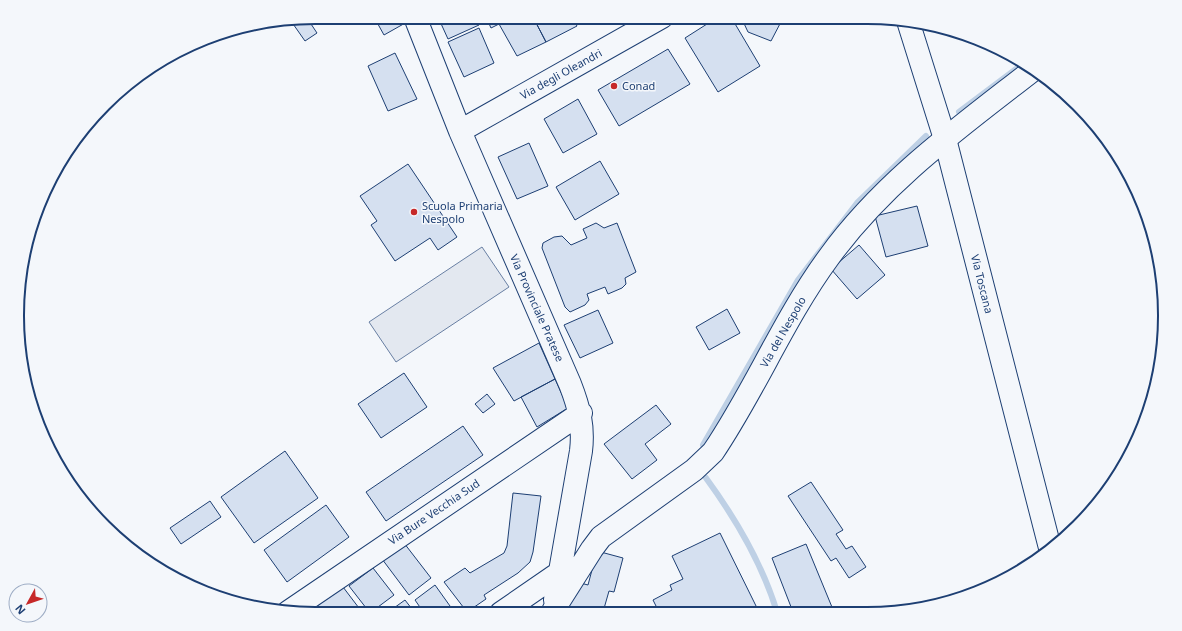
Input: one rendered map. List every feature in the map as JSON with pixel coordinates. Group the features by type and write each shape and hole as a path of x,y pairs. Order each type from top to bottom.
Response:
{"street":[{"name":"Via Provinciale Pratese","path":"418,24 460,131 570,384 581,413 583,435 581,451 559,573 555,607"},
{"name":"Via degli Oleandri","path":"460,131 650,24"},
{"name":"Via Toscana","path":"910,27 945,139 1049,543"},
{"name":"Via del Nespolo","path":"556,607 601,537 694,470 713,452 808,288 830,256 893,183 945,139 1029,74"},
{"name":"Via Bure Vecchia Sud","path":"297,606 581,413"},
{"path":"510,607 559,573"}],"shaded area":[{"path":"482,247 509,287 396,362 369,322"}],"building":[{"path":"311,24 317,33 305,41 294,25"},
{"path":"378,24 403,24 384,35"},
{"path":"441,24 479,25 448,39"},
{"path":"489,24 499,24 491,28"},
{"path":"499,24 537,24 546,42 517,56"},
{"path":"537,24 576,24 577,26 546,42"},
{"path":"707,24 735,24 760,66 718,92 685,38"},
{"path":"744,24 780,24 771,41 748,32"},
{"path":"479,28 494,63 464,77 448,42"},
{"path":"668,49 690,84 619,126 598,90"},
{"path":"395,53 417,99 388,111 368,66"},
{"path":"578,99 597,134 563,153 544,119"},
{"path":"529,143 548,186 517,199 498,157"},
{"path":"600,161 619,194 575,220 556,187"},
{"path":"408,164 457,237 438,250 430,238 395,261 371,225 377,221 360,196"},
{"path":"917,206 928,246 886,257 875,216"},
{"path":"596,223 604,228 617,223 636,272 625,278 626,284 622,288 608,294 605,287 587,294 589,300 585,305 570,312 565,307 542,248 543,243 554,237 562,236 571,245 587,238 583,229"},
{"path":"859,245 885,275 857,299 831,269"},
{"path":"727,309 740,333 709,350 696,327"},
{"path":"598,310 613,343 580,358 564,325"},
{"path":"539,343 555,379 514,401 493,368"},
{"path":"404,373 427,407 381,438 358,404"},
{"path":"555,379 568,408 537,427 521,397"},
{"path":"487,394 495,404 483,413 475,404"},
{"path":"656,405 671,424 645,444 657,460 632,479 604,444"},
{"path":"463,426 483,455 386,521 366,492"},
{"path":"285,451 318,498 254,543 221,497"},
{"path":"811,482 843,530 836,534 846,549 852,546 866,567 849,578 836,558 831,561 788,496"},
{"path":"513,493 541,496 533,552 530,562 518,573 484,595 486,599 474,607 463,607 444,582 465,568 470,573 504,553 507,546"},
{"path":"210,501 221,517 181,544 170,528"},
{"path":"326,505 349,537 287,582 264,550"},
{"path":"720,533 757,607 656,607 653,600 672,590 670,585 683,579 672,556"},
{"path":"404,543 431,578 409,595 382,559"},
{"path":"806,544 832,607 791,607 772,558"},
{"path":"597,551 623,558 614,592 609,591 604,607 566,607 573,581 588,585"},
{"path":"373,568 394,595 378,607 365,607 349,586"},
{"path":"435,585 451,607 420,607 415,600"},
{"path":"343,587 358,607 316,607"},
{"path":"405,600 410,607 395,607"}],"waterway":[{"path":"959,112 1019,67"},
{"path":"703,445 798,280 857,203 926,136"},
{"path":"706,478 738,525 764,576 775,607"}],"place":[{"name":"Conad","path":"614,86"},
{"name":"Scuola Primaria Nespolo","path":"414,212"}]}
